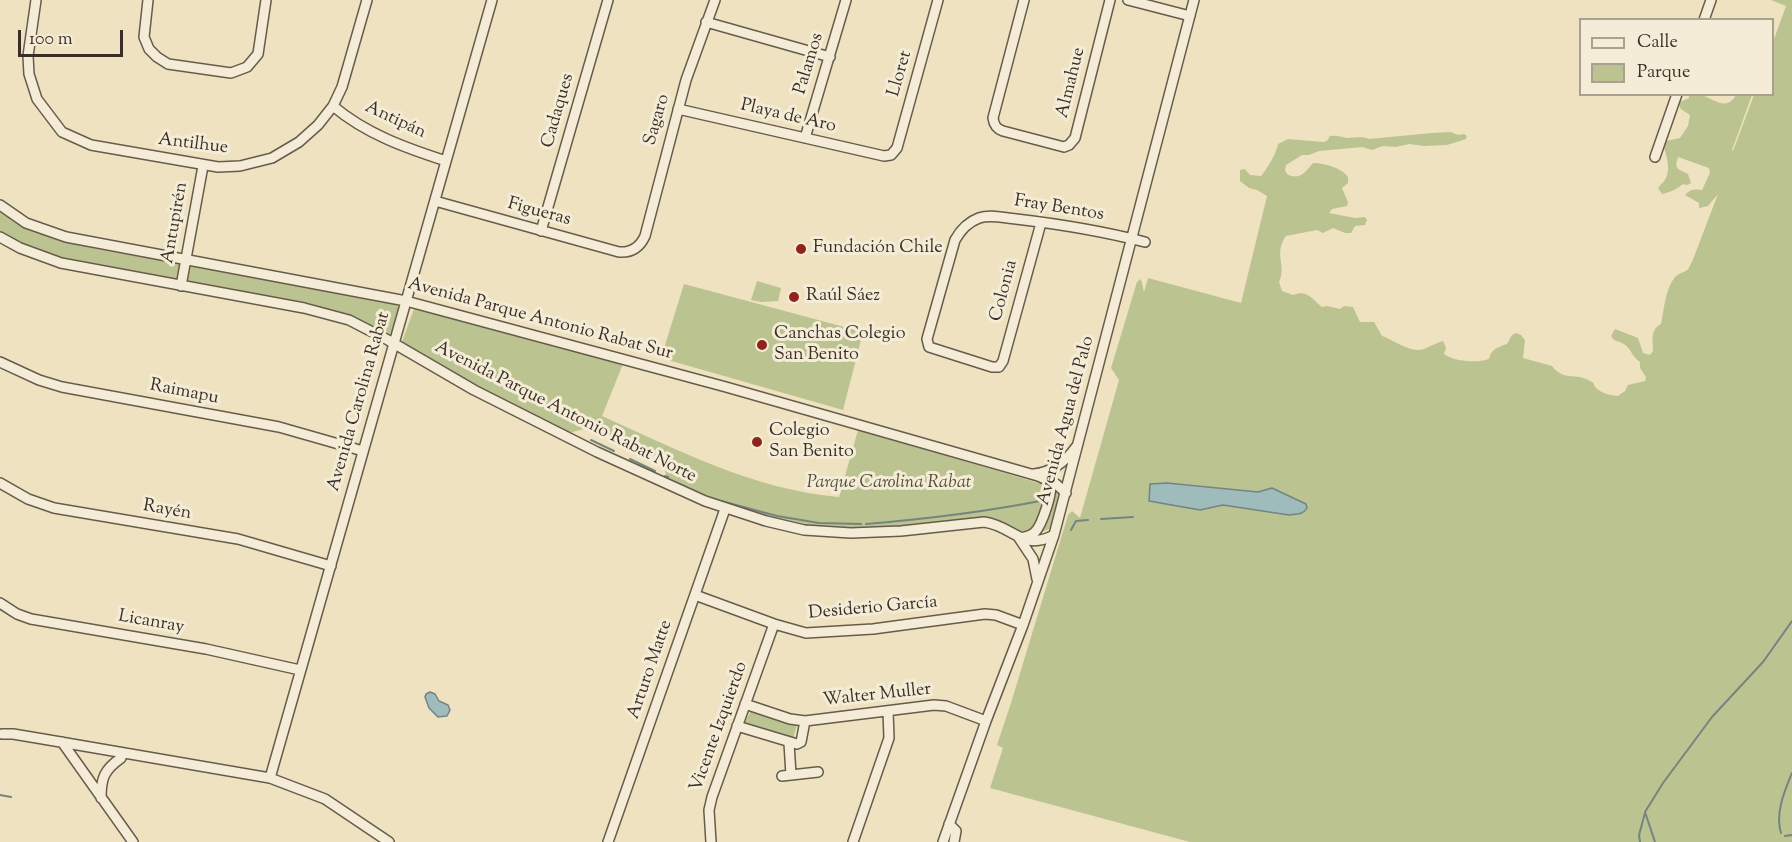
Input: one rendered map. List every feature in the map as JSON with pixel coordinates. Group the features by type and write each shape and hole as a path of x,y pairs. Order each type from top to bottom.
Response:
{"street":[{"name":"Antilhue","path":"36,0 28,56 29,74 37,99 62,132 70,138 91,146 203,166 240,166 264,161 281,154 312,130 333,106 342,87 368,0"},
{"path":"148,0 144,37 149,49 157,57 173,66 231,73 247,67 258,54 266,0"},
{"name":"Avenida Carolina Rabat","path":"270,778 492,0"},
{"name":"Cadaques","path":"542,231 608,0"},
{"name":"Sagaro","path":"635,249 645,236 678,109 715,0"},
{"name":"Palamos","path":"805,138 846,0"},
{"name":"Lloret","path":"891,155 897,148 938,0"},
{"name":"Almahue","path":"1024,0 993,123 1003,131 1064,147 1075,138 1110,0"},
{"path":"1128,0 1190,16"},
{"name":"Avenida Agua del Palo","path":"943,842 1054,534 1194,0"},
{"path":"1705,18 1711,0"},
{"path":"706,22 830,57"},
{"path":"1655,157 1676,96"},
{"name":"Antipán","path":"333,106 389,141 446,161"},
{"name":"Playa de Aro","path":"678,109 884,156 891,155"},
{"name":"Antupirén","path":"181,286 203,166"},
{"name":"Figueras","path":"435,201 619,252 635,249"},
{"name":"Avenida Parque Antonio Rabat Sur","path":"0,205 26,223 82,241 406,301 726,387 1031,474 1050,481 1066,493"},
{"name":"Fray Bentos","path":"929,347 927,339 954,245 958,236 969,224 979,218 1041,223 1145,242"},
{"name":"Colonia","path":"929,347 992,367 999,367 1003,361 1041,223"},
{"name":"Avenida Parque Antonio Rabat Norte","path":"0,237 20,248 61,263 327,313 359,325 523,415 669,486 725,509 782,525 823,532 862,533 984,522 997,525 1019,537 1035,542 1054,534"},
{"name":"Raimapu","path":"0,362 39,380 62,387 279,427 363,451"},
{"path":"1031,474 1039,474 1056,466 1070,455 1079,442"},
{"path":"1036,586 1033,559 1019,537 1032,535 1038,527 1052,491 1050,481"},
{"name":"Rayén","path":"0,483 36,502 66,510 238,539 331,566"},
{"name":"Arturo Matte","path":"608,842 725,509"},
{"name":"Desiderio García","path":"695,595 797,632 873,629 985,614 996,615 1023,625"},
{"name":"Licanray","path":"0,603 17,614 31,619 206,649 300,670"},
{"name":"Vicente Izquierdo","path":"711,842 711,801 774,624"},
{"name":"Walter Muller","path":"745,704 790,719 805,721 940,705 986,721"},
{"path":"853,842 889,738 888,711"},
{"name":"Walter Muller","path":"789,743 801,742 805,721"},
{"path":"737,726 789,743 786,775 818,772"},
{"path":"1,734 12,734 121,758 168,765 180,763"},
{"path":"64,745 169,759 180,763 270,778 325,799 389,842"},
{"path":"64,745 133,842"},
{"path":"100,798 103,775 121,758"},
{"path":"950,824 956,831 954,842"}],"green space":[{"path":"1771,0 1792,0 1792,842 1190,842 990,788 1003,748 997,745 1068,515 1072,511 1080,518 1119,380 1111,368 1137,282 1141,279 1144,292 1148,278 1241,303 1267,196 1240,181 1240,170 1245,169 1250,175 1261,176 1276,152 1278,144 1288,139 1323,142 1327,141 1330,136 1369,139 1451,132 1458,135 1464,134 1467,136 1466,139 1447,145 1409,144 1396,147 1383,146 1372,150 1362,147 1319,151 1302,155 1286,165 1287,174 1292,176 1299,176 1313,163 1342,171 1348,177 1348,183 1342,188 1348,202 1347,206 1332,209 1329,213 1355,218 1365,217 1367,220 1365,225 1355,226 1351,233 1333,228 1323,233 1317,230 1286,236 1282,242 1280,254 1282,270 1279,282 1282,291 1293,295 1306,294 1322,307 1340,309 1344,306 1353,307 1360,322 1374,322 1382,336 1414,350 1424,349 1443,341 1446,348 1444,354 1460,360 1489,359 1493,351 1507,344 1512,335 1516,333 1525,340 1523,358 1552,366 1561,374 1585,378 1601,391 1618,396 1625,391 1628,385 1645,381 1646,377 1640,368 1640,362 1628,347 1611,336 1615,329 1638,338 1643,353 1650,355 1653,351 1654,332 1661,324 1669,287 1675,277 1687,270 1692,262 1718,194 1708,206 1699,208 1699,203 1685,195 1693,190 1702,190 1710,173 1709,168 1678,157 1676,165 1678,169 1688,174 1691,183 1683,184 1662,194 1658,188 1668,172 1664,148 1666,141 1680,138 1688,126 1690,115 1681,109 1678,103 1689,96 1705,96 1728,103 1735,96 1752,96 1733,151 1754,96 1774,96 1774,39 1786,6"},
{"path":"0,211 41,233 63,240 178,263 181,266 178,279 174,281 107,269 41,252 0,233"},
{"path":"191,265 395,303 399,308 392,333 386,335 361,322 190,284 186,279 188,268"},
{"path":"757,281 781,288 778,301 751,300"},
{"name":"Canchas Colegio San Benito","path":"684,284 863,332 843,410 661,358"},
{"name":"Parque Carolina Rabat","path":"414,309 623,364 602,416 688,455 747,477 808,493 839,497 858,430 1052,487 1060,494 1051,528 1041,532 1026,533 989,519 900,528 823,527 777,519 711,499 667,481 663,459 591,427 569,433 459,376 402,342"},
{"path":"750,712 797,725 793,739 748,726 745,722"}],"water":[{"path":"1167,483 1258,492 1272,488 1306,504 1307,508 1301,513 1289,515 1223,505 1200,510 1149,501 1150,484"},
{"path":"430,692 435,694 439,701 448,705 450,710 447,716 438,717 429,708 425,697"}],"waterway":[{"path":"591,440 614,451"},
{"path":"630,459 655,471"},
{"path":"866,524 956,515 1045,500"},
{"path":"721,501 777,516 819,523 861,524"},
{"path":"1101,519 1133,517"},
{"path":"1071,530 1076,521 1088,520"},
{"path":"1655,842 1645,812 1663,783 1712,717 1763,662 1792,621"},
{"path":"1781,833 1780,811 1783,795 1792,773"},
{"path":"0,795 11,797"},
{"path":"1640,842 1639,835 1645,813"},
{"path":"1785,836 1792,835"}],"place":[{"name":"Fundación Chile","path":"801,249"},
{"name":"Raúl Sáez","path":"794,297"},
{"name":"Canchas Colegio San Benito","path":"762,345"},
{"name":"Colegio San Benito","path":"757,442"}]}
